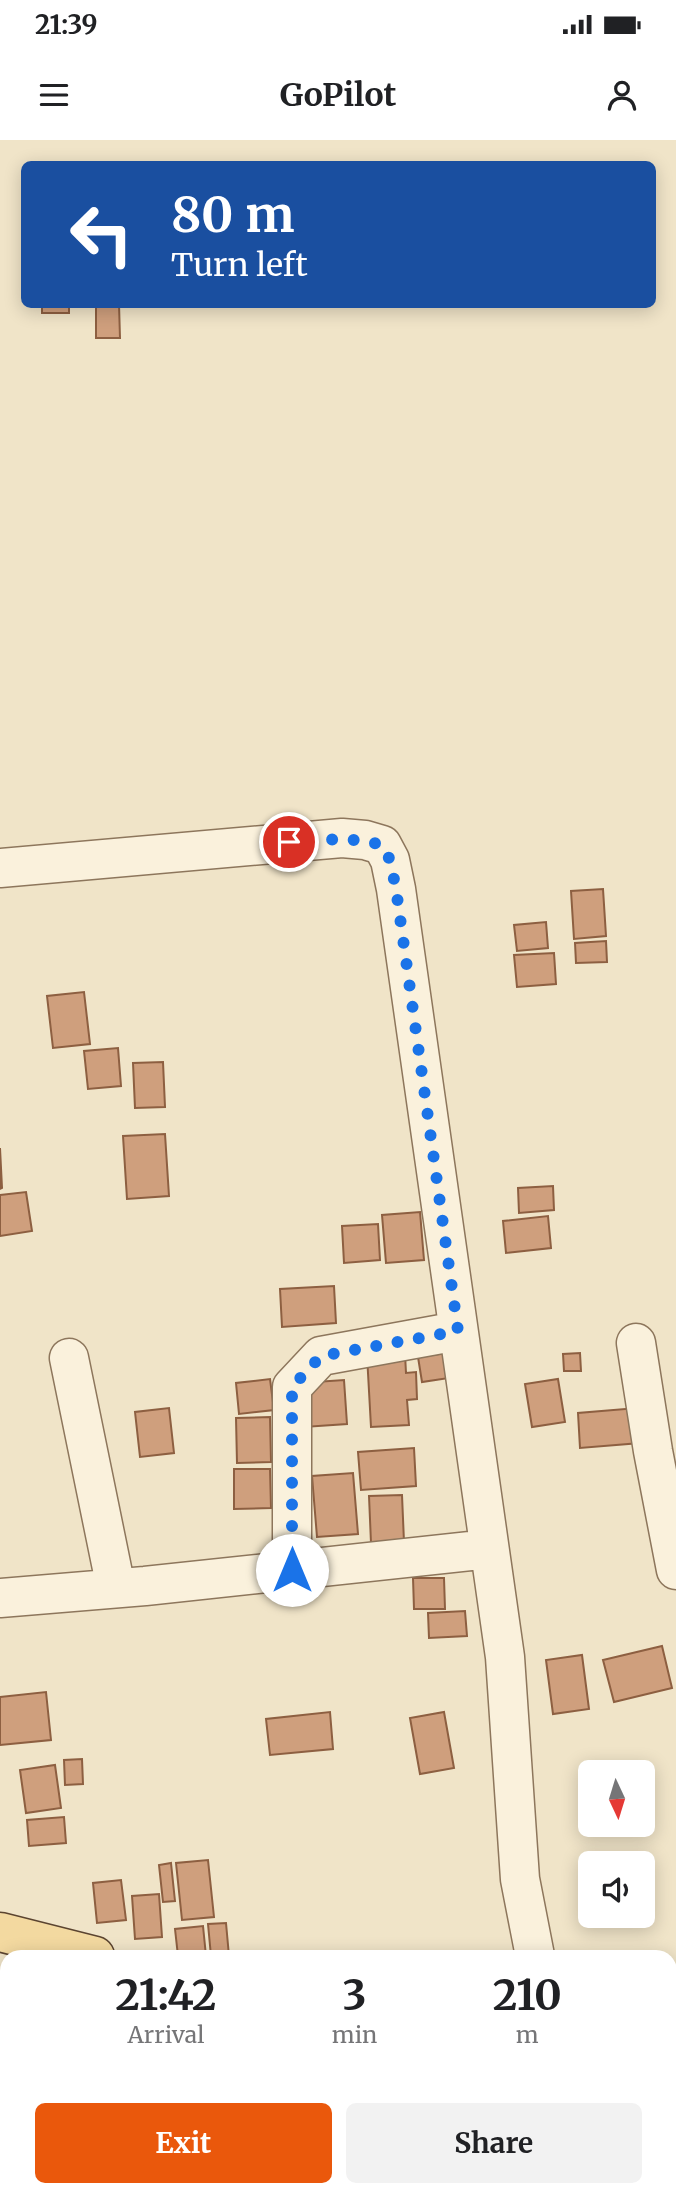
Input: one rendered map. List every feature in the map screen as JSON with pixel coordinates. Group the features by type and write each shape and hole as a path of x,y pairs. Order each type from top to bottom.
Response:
{"main road":[{"path":"0,1932 71,1950"}],"street":[{"path":"0,869 342,838 382,845 390,860 505,1657 520,1879 534,1950"},
{"path":"292,1570 292,1387 321,1356 458,1331"},
{"path":"636,1343 676,1570"},
{"path":"69,1358 116,1588"},
{"path":"0,1598 489,1549"}],"building":[{"path":"42,308 69,308 69,313 42,313"},
{"path":"96,308 119,308 120,338 96,338"},
{"path":"603,889 606,936 574,939 571,891"},
{"path":"546,922 548,948 517,951 514,925"},
{"path":"606,941 607,962 576,963 575,943"},
{"path":"554,953 556,984 517,987 514,955"},
{"path":"84,992 90,1044 53,1048 47,996"},
{"path":"118,1048 121,1086 88,1089 84,1051"},
{"path":"163,1062 165,1107 135,1108 133,1063"},
{"path":"165,1134 169,1196 127,1199 123,1136"},
{"path":"0,1148 2,1188 0,1189"},
{"path":"553,1186 554,1210 519,1213 518,1188"},
{"path":"26,1192 32,1231 0,1236 0,1195"},
{"path":"420,1212 424,1260 386,1263 382,1215"},
{"path":"548,1216 551,1248 506,1253 503,1221"},
{"path":"378,1224 380,1260 344,1263 342,1226"},
{"path":"334,1286 336,1323 282,1327 280,1289"},
{"path":"446,1353 449,1378 422,1382 418,1357"},
{"path":"580,1353 581,1371 564,1371 563,1354"},
{"path":"405,1354 406,1373 416,1372 417,1399 407,1400 409,1425 371,1427 367,1355"},
{"path":"270,1379 274,1410 239,1414 236,1383"},
{"path":"558,1379 565,1422 532,1427 525,1384"},
{"path":"344,1380 347,1424 304,1427 301,1383"},
{"path":"169,1408 174,1453 140,1457 135,1412"},
{"path":"637,1408 640,1443 580,1448 578,1413"},
{"path":"270,1417 271,1462 237,1463 236,1418"},
{"path":"414,1448 416,1486 361,1490 358,1452"},
{"path":"234,1469 270,1469 271,1508 234,1509"},
{"path":"353,1473 358,1534 317,1537 312,1476"},
{"path":"402,1495 404,1542 371,1543 369,1496"},
{"path":"413,1578 444,1578 445,1609 414,1609"},
{"path":"465,1611 467,1636 429,1638 428,1613"},
{"path":"662,1646 672,1688 614,1702 603,1660"},
{"path":"582,1655 589,1709 553,1714 546,1660"},
{"path":"46,1692 51,1740 0,1745 0,1697"},
{"path":"330,1712 333,1749 270,1755 266,1719"},
{"path":"444,1712 454,1768 420,1774 410,1718"},
{"path":"82,1759 83,1784 65,1785 64,1760"},
{"path":"55,1765 61,1808 26,1813 20,1770"},
{"path":"64,1817 66,1843 29,1846 27,1820"},
{"path":"208,1860 214,1917 182,1920 176,1863"},
{"path":"171,1863 175,1901 163,1902 159,1865"},
{"path":"121,1880 126,1920 97,1923 93,1883"},
{"path":"159,1894 162,1937 135,1939 132,1896"},
{"path":"226,1923 228,1950 210,1950 208,1924"},
{"path":"203,1926 205,1950 177,1950 175,1929"}],"route":[{"path":"289,842 342,838 365,840 382,845 390,860 458,1331 321,1356 292,1387 292,1570"}]}
